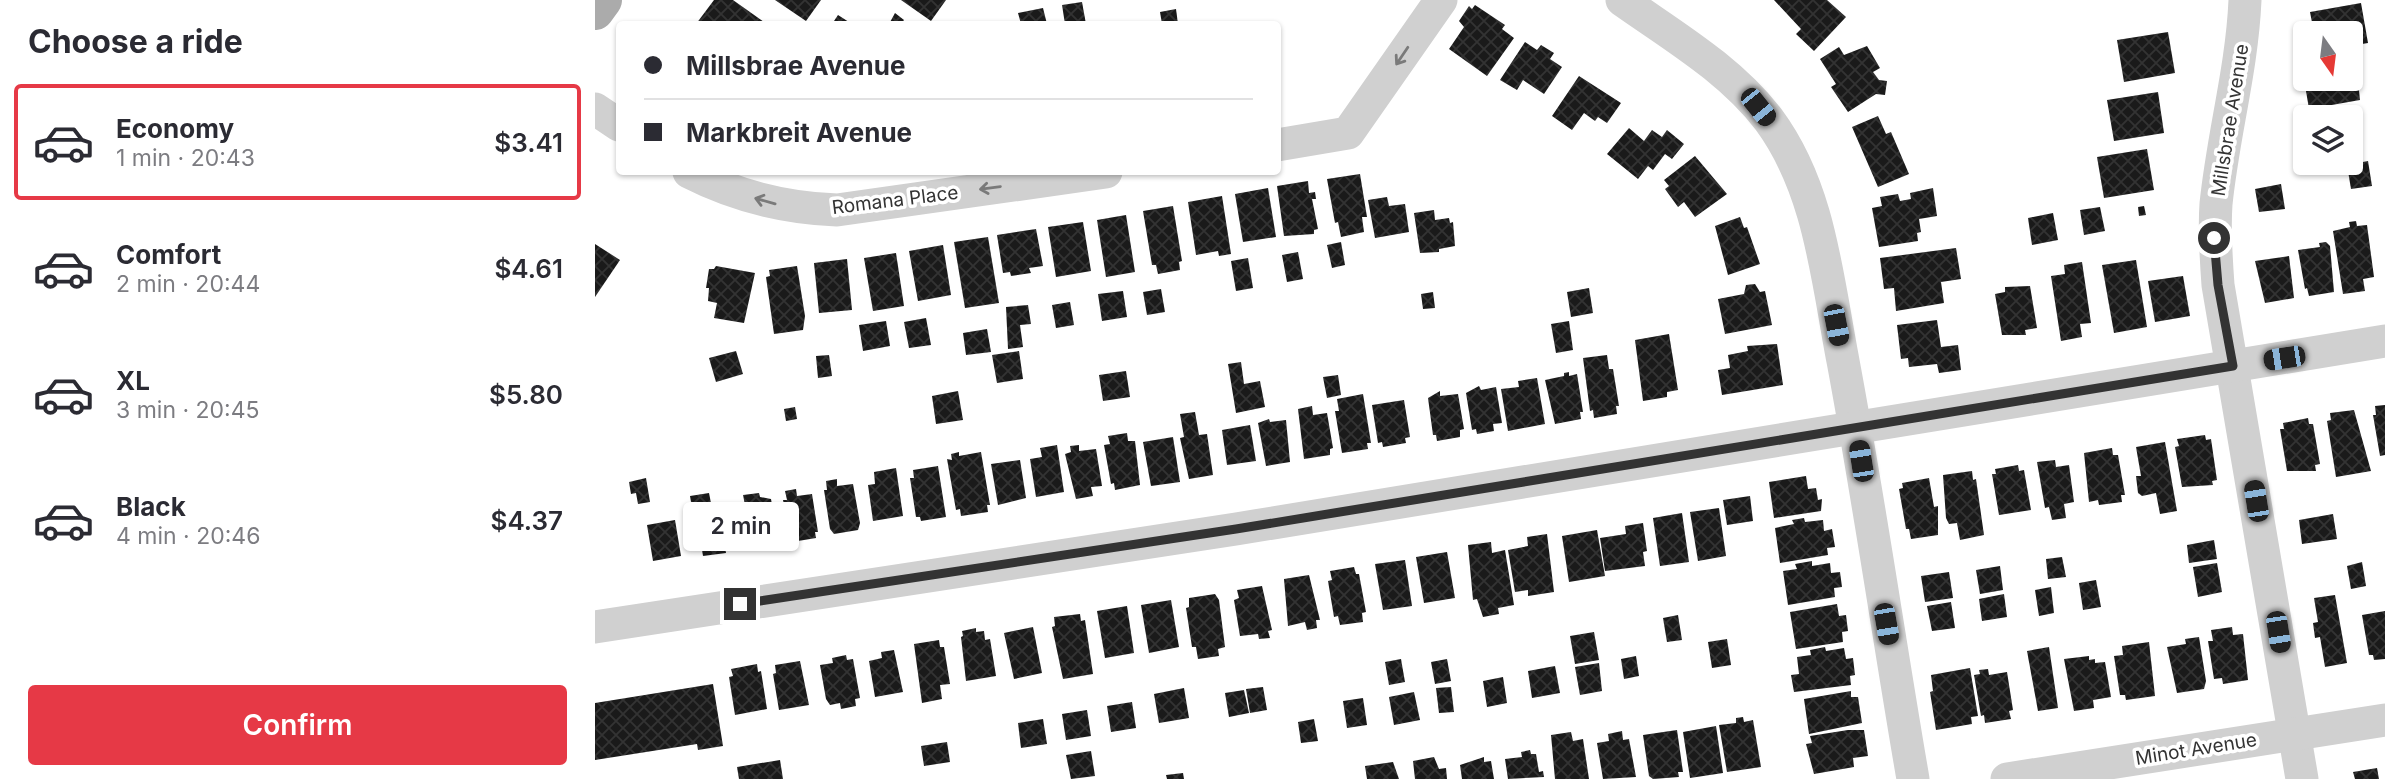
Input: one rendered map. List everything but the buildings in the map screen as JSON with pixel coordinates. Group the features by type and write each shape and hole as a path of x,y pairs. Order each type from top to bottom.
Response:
{"main road":[{"path":"595,11 603,0"}],"street":[{"path":"1281,144 1347,133 1441,0"},
{"path":"1622,0 1720,68 1746,93 1789,151 1816,218 1855,427 1913,779"},
{"name":"Millsbrae Avenue","path":"2245,0 2243,50 2216,203 2214,238 2218,285 2302,779"},
{"path":"595,109 616,123"},
{"name":"Romana Place","path":"707,175 732,179 764,202 800,209 837,210 1085,175"},
{"path":"595,626 1236,529 2385,341"},
{"name":"Minot Avenue","path":"2007,779 2385,720"}],"route":[{"path":"740,604 1236,529 2233,366 2218,285 2214,238"}]}
